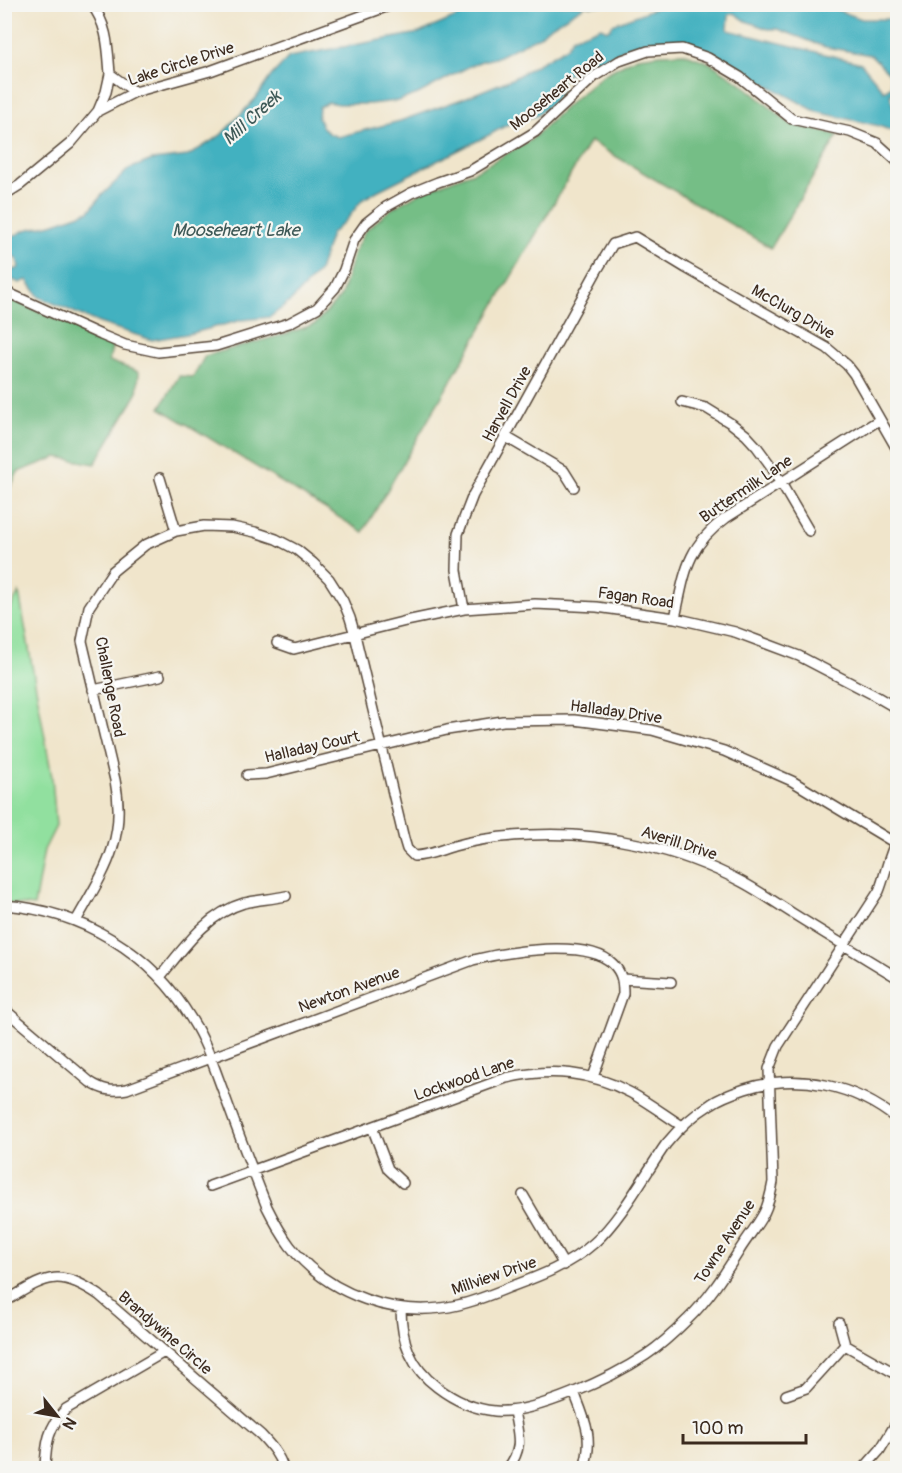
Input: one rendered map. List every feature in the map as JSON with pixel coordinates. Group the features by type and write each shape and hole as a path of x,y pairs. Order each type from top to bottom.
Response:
{"street":[{"path":"91,4 102,22 106,35 110,74 98,111"},
{"name":"Lake Circle Drive","path":"4,195 70,143 98,111 135,92 210,71 320,33 394,4"},
{"name":"Mooseheart Road","path":"4,291 125,345 158,352 216,346 289,323 317,308 335,288 354,240 366,222 411,193 470,171 535,132 595,76 619,61 648,51 682,50 708,58 740,77 792,119 850,132 877,143 897,162"},
{"path":"110,74 135,92"},
{"name":"McClurg Drive","path":"635,237 827,348 854,374 897,452"},
{"name":"Harvell Drive","path":"464,609 457,570 458,534 473,495 613,244 635,237"},
{"path":"682,402 706,408 746,435 757,447 781,483 808,531"},
{"name":"Buttermilk Lane","path":"675,618 686,568 690,557 704,536 726,518 879,420"},
{"path":"506,437 564,471 574,487"},
{"path":"160,477 176,531"},
{"name":"Challenge Road","path":"76,921 114,849 119,810 115,780 82,641 89,607 112,572 145,545 176,531 204,526 232,527 266,535 297,550 329,579 343,601 355,635 407,849 414,856 425,856"},
{"name":"Fagan Road","path":"277,643 294,649 464,609 535,604 597,607 675,618 735,632 799,656 872,694 897,710"},
{"path":"93,690 160,676"},
{"name":"Halladay Drive","path":"382,747 447,730 504,721 574,720 652,730 724,751 792,781 896,840"},
{"name":"Halladay Court","path":"247,775 266,774 382,747"},
{"name":"Averill Drive","path":"425,856 454,846 529,835 576,835 636,843 673,853 742,882 897,978"},
{"name":"Towne Avenue","path":"402,1308 403,1335 407,1347 413,1361 431,1383 444,1393 471,1407 495,1411 514,1411 543,1404 574,1392 622,1370 647,1355 669,1337 707,1298 764,1213 770,1199 773,1182 769,1069 778,1046 879,891 886,864 896,840"},
{"path":"160,977 200,930 215,917 243,904 286,896"},
{"name":"Millview Drive","path":"4,905 53,913 105,934 122,945 160,977 193,1021 206,1047 253,1172 279,1231 304,1262 325,1279 348,1292 374,1302 402,1308 428,1309 458,1305 532,1279 564,1265 596,1242 609,1227 666,1144 682,1126 712,1103 728,1095 769,1083 797,1082 830,1086 860,1096 897,1120"},
{"name":"Newton Avenue","path":"4,1009 90,1082 105,1090 116,1091 127,1089 473,960 498,954 555,949 591,952 612,962 619,970 622,979"},
{"path":"593,1077 620,1007 623,994 622,979 671,982"},
{"name":"Lockwood Lane","path":"210,1186 506,1078 528,1073 549,1071 593,1077 632,1094 682,1126"},
{"path":"372,1127 388,1169 403,1183"},
{"path":"523,1195 564,1265"},
{"name":"Brandywine Circle","path":"4,1302 50,1278 69,1279 84,1285 99,1295 261,1435 275,1451 283,1468"},
{"path":"839,1323 845,1345 897,1375"},
{"path":"786,1395 806,1388 845,1345"},
{"path":"45,1468 47,1439 54,1422 66,1409 165,1352"},
{"path":"574,1392 588,1427 588,1458 584,1468"},
{"path":"508,1468 517,1454 519,1442 514,1411"},
{"path":"864,1468 880,1450 897,1420"}],"green space":[{"path":"684,53 710,63 741,83 790,124 838,135 771,248 590,141 363,532 160,408 179,376 193,377 205,356 315,324 341,296 354,252 365,231 391,209 421,192 476,171 531,140 603,75 637,57"},
{"path":"5,297 113,343 109,361 139,372 137,394 95,464 57,457 18,472 5,498"},
{"path":"19,593 52,777 56,826 44,850 34,906 5,903 4,619"}],"water":[{"name":"Mooseheart Lake","path":"666,4 823,5 862,19 895,19 898,21 897,100 895,94 890,94 897,123 892,131 817,112 713,55 676,41 630,46 595,65 563,76 561,90 553,102 536,116 512,122 362,200 331,234 319,271 291,301 270,317 242,320 193,333 152,340 99,323 39,297 27,280 20,283 5,277 5,266 13,270 19,267 17,260 6,249 12,237 25,230 52,224 89,211 129,169 152,160 188,156 221,135 256,98 271,76 289,57 419,33 475,9 494,5 586,5 548,28 540,36 495,58 470,66 418,94 398,101 369,104 328,102 319,107 318,118 322,126 328,133 338,137 400,121 514,78 567,47 572,38 601,27 610,29 613,24","holes":["734,13 746,21 768,29 778,29 825,47 871,55 890,74 892,86 884,91 861,63 728,30 729,15"]}],"water label":[{"name":"Mill Creek","path":"252,118"}]}
